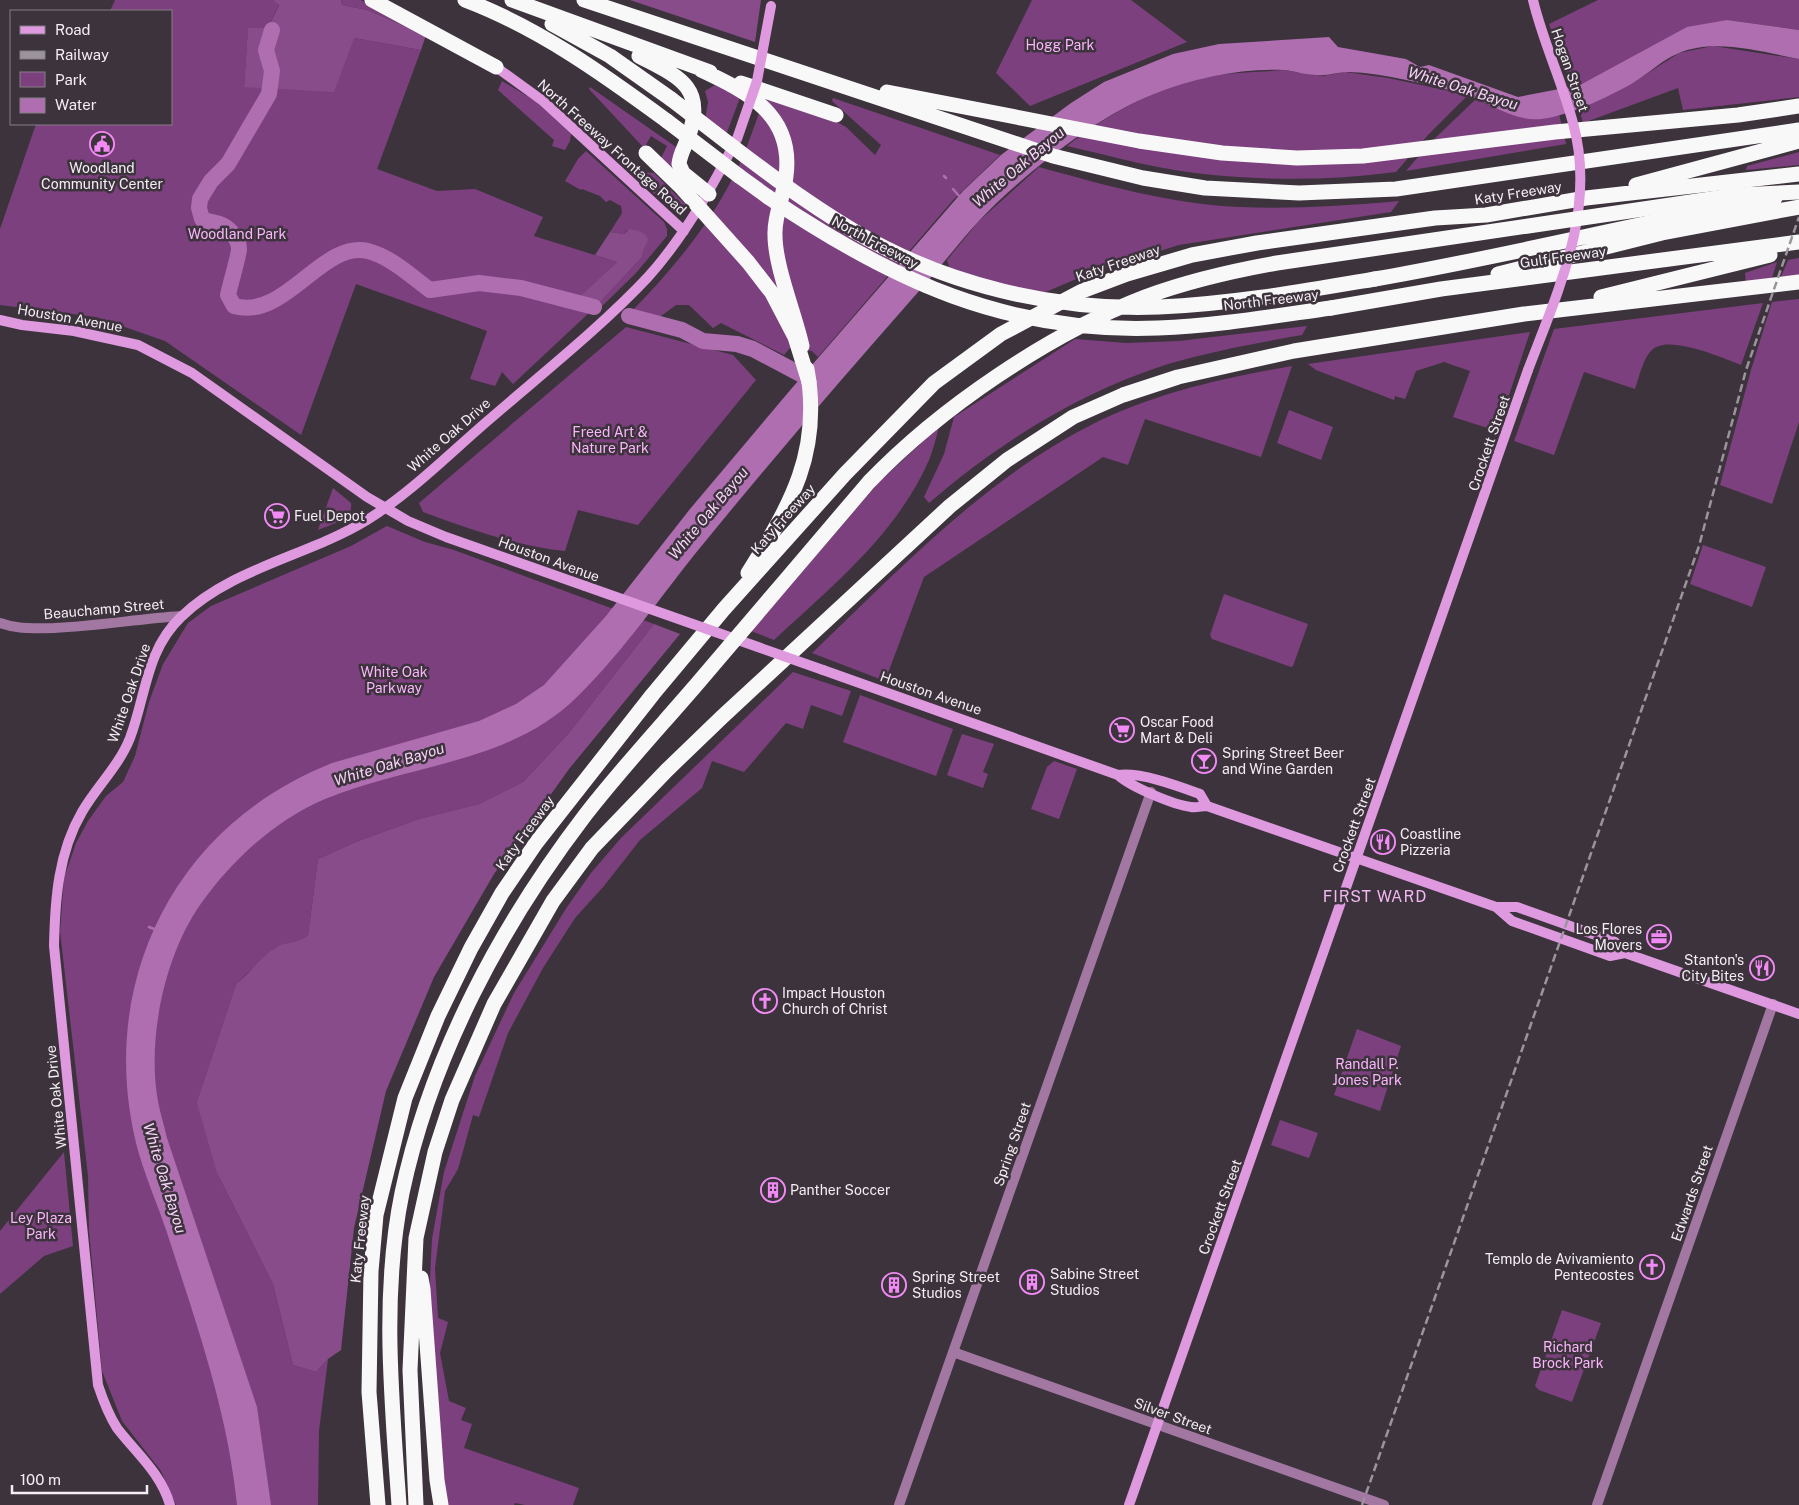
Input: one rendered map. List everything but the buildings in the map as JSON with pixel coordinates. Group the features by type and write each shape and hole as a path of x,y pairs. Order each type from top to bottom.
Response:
{"highway":[{"path":"372,0 496,67"},
{"name":"North Freeway","path":"465,0 516,23 562,48 667,121 768,197 853,252 942,294 987,308 1076,326 1158,328 1261,318 1331,308"},
{"path":"503,0 589,43 671,99 776,179 856,232 928,266 984,286 1062,302 1094,306 1158,307 1245,300 1436,269 1679,216 1799,193"},
{"path":"512,0 701,70 836,115"},
{"path":"584,0 1070,161 1143,178 1205,188 1254,192 1354,192 1428,185 1647,150 1799,130"},
{"path":"603,34 674,75 692,92 695,101 693,122 679,164 683,173 709,194"},
{"path":"796,69 957,107 1157,144 1222,153 1297,158 1363,156 1555,132 1688,121 1799,106"},
{"path":"701,70 739,88 766,108 780,130 787,160 786,177 775,226 775,245 797,322 810,382 811,432 804,468 784,513 724,608"},
{"path":"1586,198 1799,141"},
{"path":"646,153 680,186 766,286 795,337 810,382"},
{"name":"Katy Freeway","path":"378,1505 369,1392 371,1271 376,1216 405,1098 438,1016 471,948 502,893 536,843 618,738 724,608 894,422 934,383 1002,334 1082,292 1127,274 1192,255 1435,218 1486,215 1586,198 1799,174"},
{"path":"399,1505 389,1334 391,1280 402,1196 426,1106 467,1007 507,932 587,814 869,482 895,455 979,389 1038,352 1091,321 1144,297 1177,286 1224,273 1277,263 1738,195 1799,193"},
{"path":"1440,289 1662,233 1799,207"},
{"name":"Gulf Freeway","path":"1331,308 1440,289 1799,242"},
{"path":"1524,314 1666,282 1799,247"},
{"path":"416,1505 410,1370 416,1238 435,1152 452,1100 472,1049 494,1004 530,938 553,901 592,848 654,783 722,717 950,506 1029,445 1096,405 1151,384 1294,351 1524,314 1799,282"},
{"path":"415,1256 423,1289 437,1480 441,1505"}],"main road":[{"name":"Hogan Street","path":"1533,0 1564,91 1578,149"},
{"name":"White Oak Drive","path":"170,1505 156,1473 117,1428 106,1408 98,1384 54,946 55,898 68,842 82,811 120,760 130,739 149,669 159,644 181,616 215,590 342,534 385,508 611,311 648,276 684,231 709,194 737,139 757,81 771,3"},
{"name":"North Freeway Frontage Road","path":"496,67 543,101 684,231"},
{"name":"Crockett Street","path":"1129,1505 1558,289 1577,226 1581,183 1578,149"},
{"name":"Houston Avenue","path":"0,320 110,337 138,345 165,358 192,373 385,508 426,530 1118,775 1126,782 1190,807 1207,806 1496,907 1517,907 1572,926 1615,942 1625,953 1799,1014"},
{"name":"Houston Avenue","path":"1118,775 1130,773 1192,791 1200,794 1207,806"},
{"name":"Houston Avenue","path":"1496,907 1512,921 1601,953 1610,956 1625,953"}],"street":[{"name":"Beauchamp Street","path":"0,623 24,628 90,627 148,618 181,616"},
{"name":"Spring Street","path":"899,1505 1151,792"},
{"name":"Edwards Street","path":"1597,1505 1773,1004"},
{"name":"Silver Street","path":"953,1352 1384,1505"}],"green space":[{"name":"Woodland Park","path":"115,0 273,0 279,4 268,28 248,29 244,87 354,38 421,50 377,169 437,191 475,189 543,217 534,236 617,262 571,306 592,311 642,257 643,252 642,239 636,233 627,230 624,234 610,232 622,213 621,206 610,200 606,202 600,196 581,190 565,181 578,159 586,151 664,222 667,236 636,273 596,312 591,311 513,384 502,372 495,386 470,379 487,331 356,284 301,435 165,341 96,317 0,305 0,229 36,125 172,125 172,10 110,10"},
{"path":"341,0 361,0 426,35 367,10 342,5"},
{"name":"Hogg Park","path":"1032,0 1131,0 1187,42 1030,106 996,73"},
{"path":"1598,0 1799,0 1799,30 1727,20 1648,50 1580,85 1572,86 1549,24"},
{"path":"1713,46 1799,59 1799,97 1683,110 1678,88 1583,123 1579,108 1631,84 1679,53"},
{"path":"1283,70 1323,76 1345,72 1388,78 1468,95 1428,135 1396,172 1305,179 1236,177 1176,170 1067,146 1101,122 1138,101 1177,85 1218,75"},
{"path":"502,81 537,102 571,134 570,141 565,150 552,146 554,140 498,90"},
{"path":"715,85 741,95 726,135 705,120 708,102 705,91"},
{"path":"590,87 676,147 674,172 659,162 667,146 651,136 644,148 589,89"},
{"path":"766,94 828,117 846,127 875,155 881,145 832,101 833,98 1000,155 954,199 818,357 812,351 790,348 784,355 721,323 713,328 689,305 676,305 657,319 631,312 678,261 718,204 740,163"},
{"path":"1476,99 1516,116 1527,118 1548,117 1559,114 1566,144 1406,171 1428,145"},
{"path":"1799,152 1799,165 1746,170 1747,166"},
{"path":"1039,167 1138,193 1214,205 1259,208 1339,206 1399,201 1391,212 1179,245 1095,271 1041,294 950,270 947,260 978,222"},
{"path":"633,171 654,173 689,208 683,214 673,211 635,176 637,174"},
{"path":"1799,258 1799,277 1780,279 1788,260"},
{"path":"1777,262 1771,281 1746,284 1745,273"},
{"path":"1799,299 1799,422 1772,504 1720,485 1751,370 1772,302"},
{"path":"1763,303 1741,365 1696,349 1683,346 1660,346 1652,350 1646,358 1635,389 1584,372 1554,455 1514,441 1554,329"},
{"path":"1307,326 1302,335 1185,359 1103,389 1041,422 1012,440 929,503 924,497 944,454 954,417 1075,339 1126,343 1179,341"},
{"name":"Freed Art & Nature Park","path":"626,327 733,355 756,380 638,525 578,510 565,551 510,541 423,512 419,503"},
{"path":"1530,332 1497,431 1453,417 1470,371 1444,362 1416,371 1405,399 1395,396 1394,400 1316,370 1308,364"},
{"path":"1292,366 1261,457 1145,419 1128,465 1103,457 924,577 885,681 812,653 944,528 1015,471 1053,446 1117,413 1165,395 1215,381"},
{"path":"1289,410 1333,427 1321,460 1277,443"},
{"path":"939,427 929,460 916,487 899,512 861,558 774,640 751,631 880,481"},
{"path":"333,488 351,503 351,509 340,521 318,530"},
{"name":"White Oak Parkway","path":"387,526 425,542 454,550 654,624 568,734 523,782 479,804 419,819 358,841 318,859 308,935 299,942 276,947 237,983 217,1173 273,1284 293,1365 316,1372 328,1359 319,1431 318,1505 176,1505 161,1471 122,1421 102,1371 89,1231 88,1176 60,931 64,878 76,843 88,821 106,796 123,782 135,756 149,702 163,664 188,623 211,606 351,546"},
{"path":"1703,545 1766,567 1752,607 1690,584"},
{"path":"1224,594 1308,624 1293,666 1291,667 1212,639 1210,635"},
{"path":"793,672 851,691 842,716 811,705 803,729 786,723 744,772 712,761 702,788 640,840 604,886 575,918 543,968 508,1033 479,1117 473,1115 458,1169 445,1191 435,1268 438,1318 448,1322 440,1353 449,1401 466,1408 461,1420 472,1424 464,1448 579,1488 573,1505 525,1505 515,1503 514,1505 446,1505 429,1300 432,1239 444,1172 475,1076 514,993 567,907 591,873 621,838"},
{"path":"860,695 953,729 936,776 843,742"},
{"path":"962,734 994,744 983,772 988,774 983,788 947,775"},
{"path":"1054,761 1077,769 1059,819 1031,809 1047,767"},
{"name":"Randall P. Jones Park","path":"1357,1029 1401,1046 1380,1111 1334,1095"},
{"path":"1280,1120 1318,1133 1309,1158 1271,1145"},
{"name":"Ley Plaza Park","path":"64,1152 73,1246 44,1256 0,1294 0,1231"},
{"name":"Richard Brock Park","path":"1562,1310 1601,1323 1572,1402 1539,1390 1535,1386"}],"shaded area":[{"path":"273,0 341,0 342,5 367,10 426,35 421,50 354,38 334,92 244,87 248,28 268,28 279,5"},
{"path":"630,0 761,0 755,42"},
{"path":"629,229 641,232 647,237 648,240 642,257 592,311 570,306 617,262 595,255 610,232 624,234"},
{"path":"654,624 680,634 569,769 494,874 434,977 386,1091 354,1228 341,1350 328,1359 316,1372 293,1365 273,1284 217,1173 197,1103 237,983 275,948 298,941 308,935 318,859 358,841 419,819 479,804 523,782 568,734"}],"water":[{"name":"White Oak Bayou","path":"1727,20 1799,30 1799,59 1723,46 1693,49 1673,56 1633,83 1600,100 1564,114 1541,119 1530,119 1509,114 1468,95 1418,82 1349,72 1313,75 1284,70 1235,72 1185,83 1131,104 1083,133 1036,168 977,223 784,447 704,543 612,660 578,696 551,719 522,736 490,749 458,760 357,787 325,799 289,818 255,843 226,873 200,905 177,947 162,997 155,1047 158,1101 167,1138 257,1407 271,1505 237,1505 227,1438 211,1372 139,1154 127,1089 126,1056 133,992 142,960 154,929 184,877 219,835 260,802 307,774 332,763 479,721 516,704 544,685 606,616 690,509 792,388 963,191 1001,155 1071,103 1104,82 1173,54 1219,44 1329,37 1338,47 1406,59 1420,67 1429,65 1518,97 1580,85 1687,27"}],"waterway":[{"path":"272,30 266,50 272,71 269,94 228,164 211,181 200,199 199,208 202,219 224,226 238,242 239,252 228,295 234,306 253,307 270,302 335,257 351,251 368,251 385,258 401,268 430,290 479,283 521,288 594,307"},
{"path":"953,189 960,197"},
{"path":"629,316 682,330 703,341 737,344 753,349 817,383"},
{"path":"149,927 157,930"}],"railway":[{"path":"1362,1505 1699,546 1746,370 1799,217"}],"place":[{"name":"Woodland Community Center","path":"102,144"},
{"name":"Fuel Depot","path":"277,516"},
{"name":"Oscar Food Mart & Deli","path":"1122,730"},
{"name":"Spring Street Beer and Wine Garden","path":"1204,761"},
{"name":"Coastline Pizzeria","path":"1383,842"},
{"name":"Los Flores Movers","path":"1659,937"},
{"name":"Stanton's City Bites","path":"1762,968"},
{"name":"Impact Houston Church of Christ","path":"765,1001"},
{"name":"Panther Soccer","path":"773,1190"},
{"name":"Templo de Avivamiento Pentecostes","path":"1652,1267"},
{"name":"Sabine Street Studios","path":"1032,1282"},
{"name":"Spring Street Studios","path":"894,1285"}],"district":[{"name":"FIRST WARD","path":"1375,896"}]}
